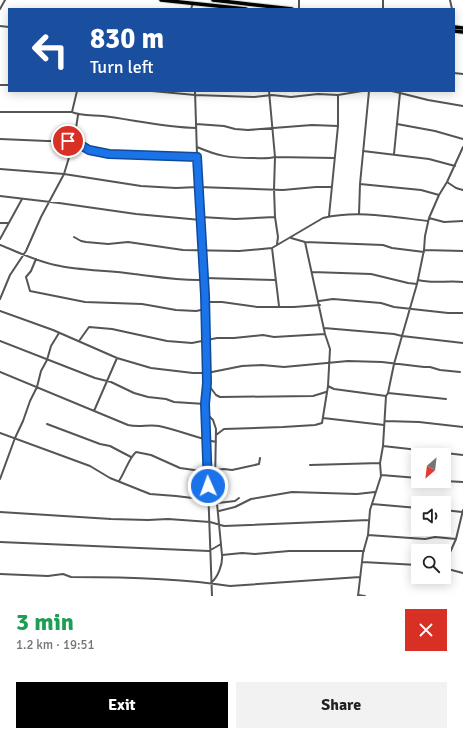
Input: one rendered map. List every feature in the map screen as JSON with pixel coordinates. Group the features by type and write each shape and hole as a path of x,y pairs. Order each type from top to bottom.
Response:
{"highway":[{"path":"161,0 230,8"},
{"path":"213,0 284,8"}],"street":[{"path":"0,9 5,0"},
{"path":"215,7 218,0"},
{"path":"191,8 193,3"},
{"path":"0,85 8,85"},
{"path":"72,112 77,92"},
{"path":"166,92 254,97 291,97 318,94 338,95 356,92"},
{"path":"269,92 275,157 274,189 275,217 278,237 277,244"},
{"path":"359,214 368,92"},
{"path":"394,154 398,92 428,100 463,106"},
{"path":"195,94 198,187 206,302 207,383 205,404 212,596"},
{"path":"329,216 338,126 338,95"},
{"path":"0,112 72,112 78,115 88,114 150,124 196,128"},
{"path":"0,299 10,275 26,251 64,174 74,141 78,115"},
{"path":"196,124 224,126 248,130 338,126"},
{"path":"397,124 435,131 463,139"},
{"path":"0,139 74,141 89,150 109,154 197,157"},
{"path":"197,147 213,154 239,159 268,159 275,157 334,158"},
{"path":"365,596 358,595 372,504 381,475 380,463 383,446 386,396 418,280 428,220 460,157 463,147"},
{"path":"363,151 429,159 455,166"},
{"path":"0,169 64,174 142,186 176,188 198,187 274,189 331,187"},
{"path":"447,182 456,188 463,190"},
{"path":"360,184 421,190 439,196"},
{"path":"0,196 136,214 235,219 275,217"},
{"path":"0,240 22,199"},
{"path":"74,237 81,241 108,244 128,242 170,248 239,251 272,248 329,216 359,214 444,222 463,222"},
{"path":"0,223 8,223"},
{"path":"291,238 305,242 384,245 392,248 424,251 463,251"},
{"path":"216,435 224,428 315,425 322,423 328,386 330,349 305,242"},
{"path":"0,245 23,255 53,265 84,270 189,280 275,280"},
{"path":"272,248 279,306"},
{"path":"36,259 31,271 26,277 30,291 85,302 142,304 176,310 196,311 206,309"},
{"path":"312,272 371,274 408,284 417,284"},
{"path":"418,280 433,282 463,282"},
{"path":"319,301 333,300 381,303 398,307 448,313 463,313"},
{"path":"206,302 222,302 257,307 320,305"},
{"path":"0,311 79,341 117,358 151,368 193,373 207,373 242,366 262,365 284,367 348,361 382,362 460,372"},
{"path":"79,341 88,327 112,330 167,341 192,343 217,338 263,335 274,337 326,334"},
{"path":"324,328 463,343"},
{"path":"0,479 14,438 23,421 30,400 37,387 41,371 47,360 51,346 59,333"},
{"path":"0,342 134,393 174,402 205,404"},
{"path":"94,411 117,358"},
{"path":"0,372 128,425 138,427 160,427 216,442"},
{"path":"207,383 216,395 220,397 313,396 326,392"},
{"path":"328,386 334,389 386,396"},
{"path":"388,393 446,399"},
{"path":"206,413 215,424 215,470 222,555 216,579 211,583"},
{"path":"323,418 384,426"},
{"path":"384,421 419,422 463,427"},
{"path":"47,424 100,444 110,446 131,457"},
{"path":"0,433 90,466 110,478 150,494 209,500 217,498"},
{"path":"383,446 463,455"},
{"path":"120,481 125,473 131,457 136,452 160,459 180,468 201,471 232,470 257,465 259,464 260,458"},
{"path":"310,465 380,463"},
{"path":"381,475 411,477"},
{"path":"451,481 463,482"},
{"path":"219,511 236,507 251,499 292,492 357,494 376,492"},
{"path":"218,503 237,500 239,498"},
{"path":"372,504 411,507"},
{"path":"451,510 463,511 456,540 451,551"},
{"path":"0,512 111,519 168,519 210,522 220,525 369,520"},
{"path":"368,535 425,539 435,537 456,540"},
{"path":"0,542 210,551 221,544"},
{"path":"222,555 289,551 364,550"},
{"path":"362,562 411,566"},
{"path":"451,570 463,573"},
{"path":"0,574 48,576 63,574 71,577 155,579 211,583 230,586 360,577"}],"route":[{"path":"68,141 74,141 89,150 109,154 155,157 197,157 207,352 205,404 208,486"}]}
